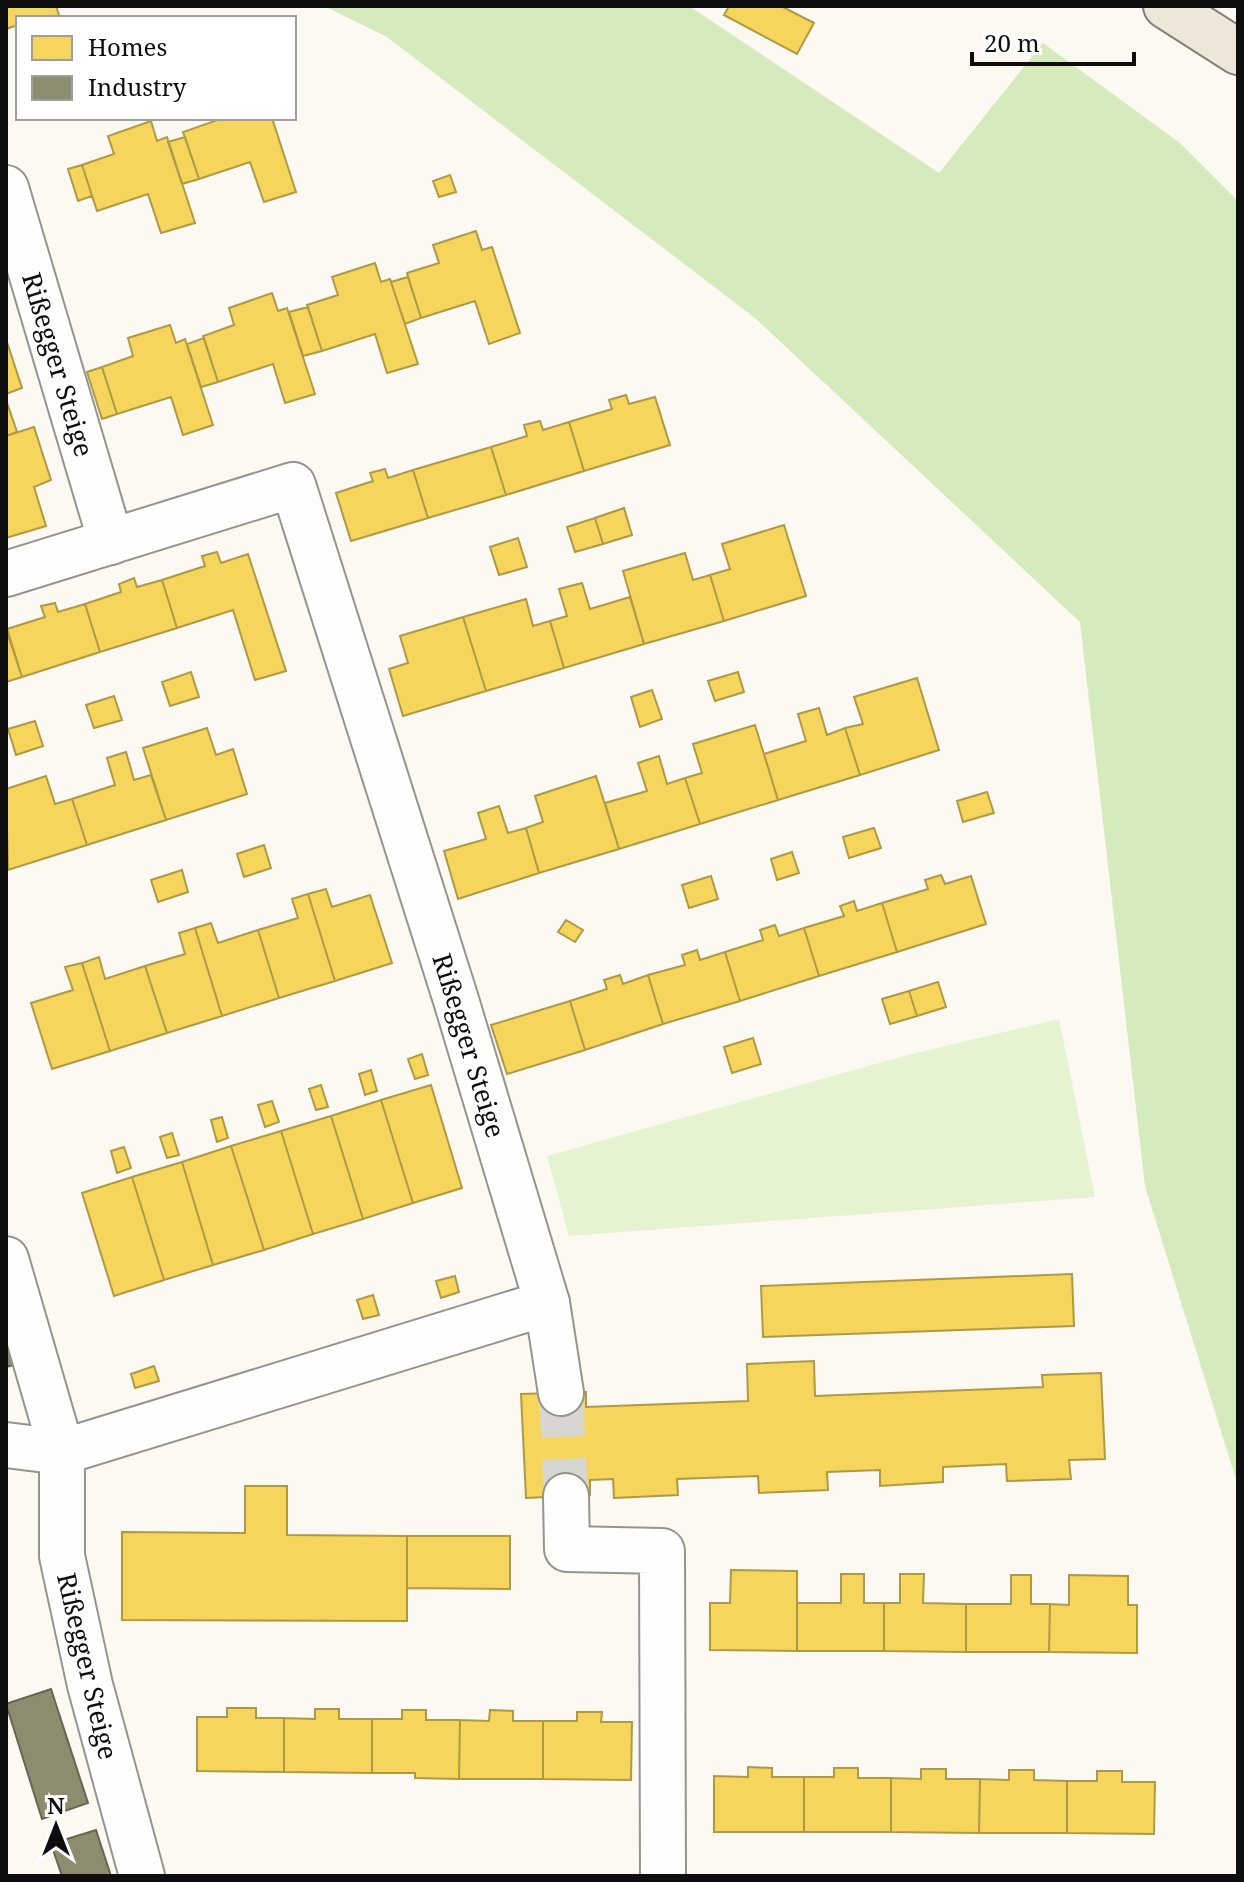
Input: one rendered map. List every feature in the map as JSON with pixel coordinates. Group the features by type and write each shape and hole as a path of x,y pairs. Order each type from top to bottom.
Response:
{"main road":[{"path":"1166,6 1238,52"}],"street":[{"name":"Rißegger Steige","path":"6,188 111,542"},
{"name":"Rißegger Steige","path":"6,574 293,485 456,1000 547,1303"},
{"name":"Rißegger Steige","path":"6,1259 62,1452 62,1556 90,1685 142,1876"},
{"path":"6,1445 62,1452 547,1303 561,1393"},
{"path":"566,1496 567,1549 662,1551 663,1876"}],"green space":[{"path":"324,6 689,6 939,173 1043,43 1180,143 1238,201 1238,1486 1145,1186 1080,622 755,318 387,37"},
{"path":"1059,1019 1095,1197 569,1236 547,1156 908,1055"}],"building: Homes":[{"path":"6,6 56,6 59,16 16,16 16,26 6,29"},
{"path":"729,6 781,6 814,23 797,54 724,15"},
{"path":"273,120 296,192 264,202 250,162 199,179 183,132 215,121"},
{"path":"151,121 157,141 167,137 195,223 161,233 148,194 97,211 82,165 114,154 108,136"},
{"path":"185,137 199,179 182,184 168,142"},
{"path":"82,165 92,196 78,201 68,169"},
{"path":"450,175 456,192 439,197 433,181"},
{"path":"476,231 482,250 492,247 520,333 489,344 475,301 421,318 407,273 439,263 433,245"},
{"path":"375,263 381,282 390,279 418,364 387,373 375,334 322,351 307,305 338,295 332,277"},
{"path":"408,277 421,318 405,324 391,282"},
{"path":"272,293 278,311 287,308 315,394 285,403 273,364 218,382 203,336 234,325 229,308"},
{"path":"308,307 322,351 303,356 289,312"},
{"path":"170,325 176,343 185,339 213,425 183,435 171,397 117,414 102,367 133,356 128,338"},
{"path":"204,338 218,382 201,387 187,344"},
{"path":"6,339 22,388 6,394"},
{"path":"102,367 117,414 102,419 87,372"},
{"path":"626,395 629,404 655,397 670,445 584,471 569,422 612,409 609,400"},
{"path":"6,400 17,432 6,436"},
{"path":"540,421 543,430 569,422 584,471 506,495 491,447 527,436 524,425"},
{"path":"34,427 51,480 34,487 46,526 6,538 6,436"},
{"path":"491,447 506,495 428,518 413,470"},
{"path":"385,469 388,478 413,470 428,518 351,541 336,493 373,481 370,473"},
{"path":"624,508 632,535 603,544 595,518"},
{"path":"595,518 603,544 575,552 567,527"},
{"path":"784,525 806,596 724,621 710,575 730,569 722,544"},
{"path":"518,538 527,567 499,575 490,547"},
{"path":"217,552 221,563 248,554 286,671 255,680 233,610 177,628 162,580 205,566 202,556"},
{"path":"685,553 693,580 710,575 724,621 644,644 623,571"},
{"path":"134,578 137,587 162,580 177,628 100,652 85,604 121,592 119,584"},
{"path":"582,583 590,609 630,597 644,644 564,668 550,621 567,616 559,589"},
{"path":"526,599 533,626 550,621 564,668 486,691 463,617"},
{"path":"55,603 58,612 85,604 100,652 22,677 7,629 45,617 41,606"},
{"path":"463,617 486,691 403,716 389,669 408,663 400,636"},
{"path":"6,629 22,677 6,682"},
{"path":"191,672 199,697 170,706 162,682"},
{"path":"738,672 744,692 715,701 708,681"},
{"path":"917,678 939,750 860,775 845,728 863,724 854,697"},
{"path":"652,690 662,719 640,727 631,697"},
{"path":"114,696 122,720 94,728 86,705"},
{"path":"819,708 827,735 845,728 860,775 778,800 764,754 806,741 798,714"},
{"path":"35,721 43,746 16,755 8,729"},
{"path":"755,725 778,800 700,824 685,778 702,773 693,744"},
{"path":"207,728 216,755 233,749 247,794 166,820 143,748"},
{"path":"126,752 134,780 151,775 166,820 87,845 72,799 115,785 107,758"},
{"path":"659,756 667,784 685,778 700,824 619,849 605,803 647,791 638,763"},
{"path":"46,776 55,804 72,799 87,845 8,870 6,789"},
{"path":"596,776 619,849 539,873 526,828 543,822 535,796"},
{"path":"987,792 994,813 963,822 957,801"},
{"path":"499,806 508,833 526,828 539,873 458,899 444,851 486,839 478,813"},
{"path":"874,828 881,848 849,858 843,837"},
{"path":"264,845 271,868 244,877 237,854"},
{"path":"792,852 799,873 777,880 771,859"},
{"path":"182,870 188,892 158,902 151,880"},
{"path":"941,875 945,884 971,876 986,924 897,952 882,903 928,889 925,880"},
{"path":"711,876 718,899 689,908 682,885"},
{"path":"326,889 332,907 370,895 392,963 335,981 308,894"},
{"path":"308,894 335,981 279,998 258,930 298,918 292,899"},
{"path":"854,901 857,911 882,903 897,952 819,976 804,928 844,916 840,906"},
{"path":"566,920 583,930 575,942 558,932"},
{"path":"211,923 218,943 258,930 279,998 222,1016 195,928"},
{"path":"775,925 779,936 804,928 819,976 740,1001 725,952 763,940 760,930"},
{"path":"195,928 222,1016 167,1033 145,966 185,954 179,933"},
{"path":"697,950 700,960 725,952 740,1001 663,1024 648,975 685,965 682,955"},
{"path":"99,957 105,979 145,966 167,1033 110,1051 82,963"},
{"path":"82,963 110,1051 52,1069 31,1003 73,990 65,967"},
{"path":"620,975 623,984 648,975 663,1024 585,1050 570,1001 607,989 604,980"},
{"path":"938,982 946,1007 917,1016 909,991"},
{"path":"909,991 917,1016 890,1024 882,999"},
{"path":"570,1001 585,1050 507,1074 491,1025"},
{"path":"753,1038 761,1064 732,1073 724,1047"},
{"path":"422,1054 428,1075 415,1079 408,1059"},
{"path":"371,1070 377,1091 365,1095 359,1074"},
{"path":"321,1085 328,1107 316,1110 309,1089"},
{"path":"431,1085 462,1188 413,1203 381,1100"},
{"path":"381,1100 413,1203 363,1219 331,1116"},
{"path":"272,1101 279,1122 265,1127 258,1105"},
{"path":"331,1116 363,1219 313,1234 281,1131"},
{"path":"222,1117 228,1138 217,1142 211,1120"},
{"path":"281,1131 313,1234 264,1250 231,1146"},
{"path":"172,1133 179,1155 167,1158 160,1137"},
{"path":"231,1146 264,1250 213,1265 182,1162"},
{"path":"124,1147 131,1168 117,1173 111,1151"},
{"path":"182,1162 213,1265 164,1280 132,1177"},
{"path":"132,1177 164,1280 114,1296 82,1193"},
{"path":"1072,1274 1074,1326 763,1337 761,1286"},
{"path":"455,1276 459,1292 441,1298 436,1281"},
{"path":"373,1295 379,1315 363,1319 357,1300"},
{"path":"814,1361 815,1396 1043,1387 1042,1375 1101,1373 1105,1459 1069,1460 1071,1479 1007,1481 1006,1464 943,1467 943,1482 880,1486 880,1470 827,1472 828,1490 759,1493 758,1476 677,1479 678,1495 614,1498 613,1479 590,1480 590,1495 526,1498 521,1394 586,1392 586,1407 748,1401 747,1364"},
{"path":"154,1366 159,1381 135,1388 131,1374"},
{"path":"245,1486 287,1486 287,1535 407,1536 407,1621 122,1620 122,1532 245,1533"},
{"path":"407,1536 510,1536 510,1589 407,1588"},
{"path":"731,1570 797,1571 797,1651 710,1650 710,1603 730,1603"},
{"path":"841,1574 864,1574 864,1603 884,1603 884,1651 797,1651 797,1603 841,1603"},
{"path":"900,1574 924,1574 923,1603 966,1604 966,1652 884,1651 884,1603 900,1603"},
{"path":"1011,1575 1031,1575 1031,1604 1050,1604 1049,1652 966,1652 966,1604 1011,1604"},
{"path":"1069,1575 1128,1576 1128,1605 1137,1605 1137,1653 1049,1652 1050,1604 1069,1605"},
{"path":"227,1708 256,1708 256,1718 284,1718 284,1772 197,1771 197,1717 227,1717"},
{"path":"315,1709 339,1709 339,1719 372,1719 372,1773 284,1772 284,1718 315,1719"},
{"path":"402,1710 426,1710 426,1720 460,1720 459,1779 415,1778 415,1773 372,1773 372,1719 402,1719"},
{"path":"490,1710 513,1711 513,1721 543,1721 543,1779 459,1779 460,1720 489,1721"},
{"path":"577,1712 602,1712 601,1722 632,1722 631,1780 543,1779 543,1721 577,1721"},
{"path":"748,1767 772,1768 772,1777 804,1777 804,1832 714,1832 714,1776 748,1777"},
{"path":"834,1768 858,1768 858,1778 891,1778 891,1832 804,1832 804,1777 834,1777"},
{"path":"921,1769 946,1769 946,1779 980,1779 979,1833 891,1832 891,1778 921,1779"},
{"path":"1009,1770 1034,1770 1034,1780 1067,1781 1067,1833 979,1833 980,1779 1009,1780"},
{"path":"1097,1771 1122,1771 1122,1782 1155,1782 1154,1834 1067,1833 1067,1781 1097,1781"}],"building: Industry":[{"path":"6,1339 14,1365 6,1367"},
{"path":"51,1689 88,1803 42,1819 6,1704"},
{"path":"96,1830 111,1876 62,1876 51,1844"}],"tunnel":[{"path":"561,1393 566,1496"}]}
